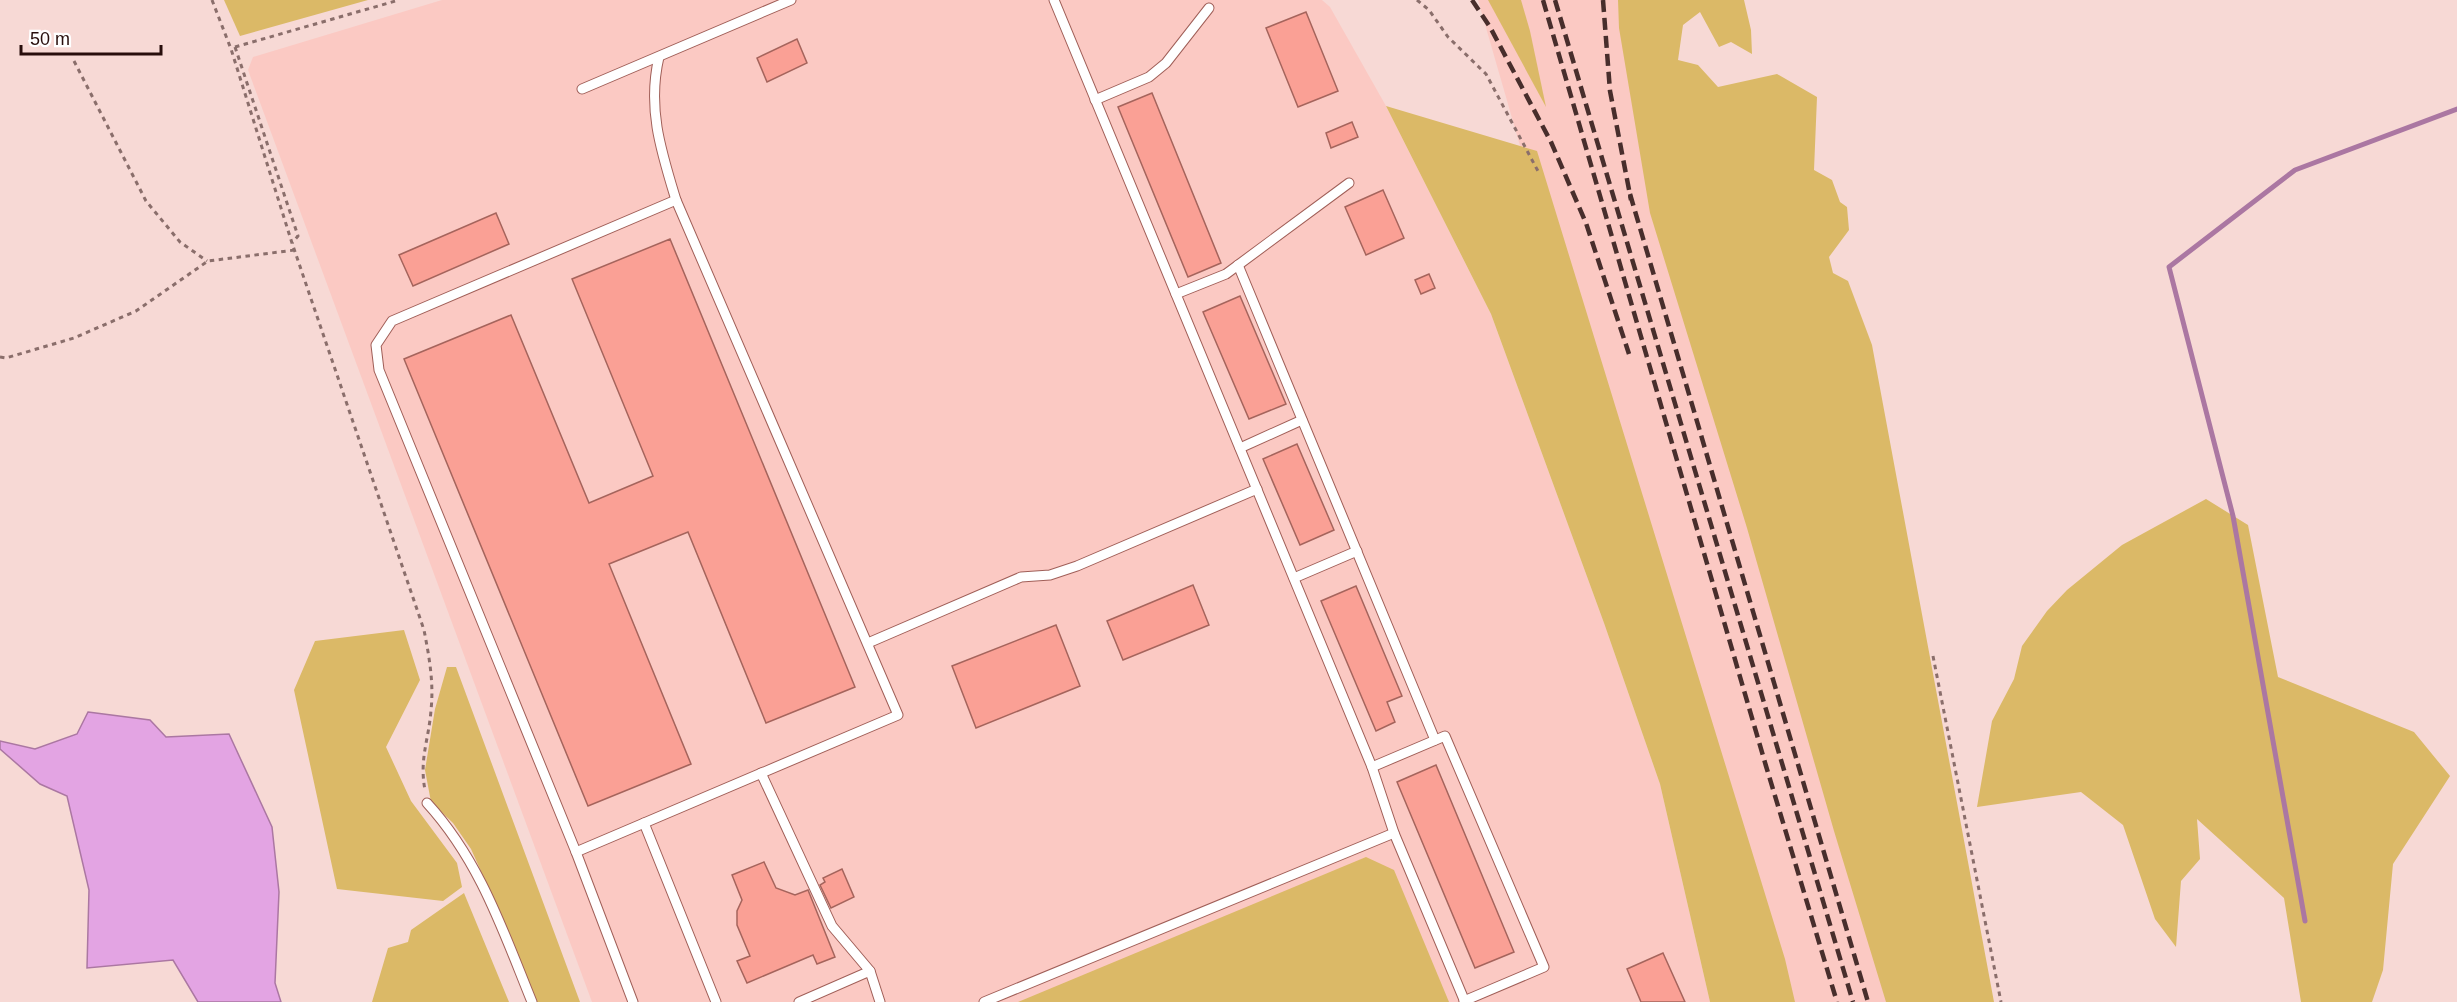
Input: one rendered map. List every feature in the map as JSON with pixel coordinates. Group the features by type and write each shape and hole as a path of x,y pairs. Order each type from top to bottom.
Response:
{"lane":[{"path":"582,89 791,0"},
{"path":"1054,0 1372,767 1394,833 1464,1002 1544,967 1445,736 1372,767"},
{"path":"1095,99 1149,77 1166,63 1209,8"},
{"path":"576,852 898,715 676,200 662,154 655,115 653,82 659,57"},
{"path":"1176,294 1226,274 1349,183"},
{"path":"633,1002 576,852 379,370 376,345 392,321 676,200"},
{"path":"1238,266 1435,740"},
{"path":"1240,448 1302,420"},
{"path":"867,643 1021,577 1050,575 1077,566 1257,489"},
{"path":"1294,578 1357,550"},
{"path":"761,773 832,926 870,970 880,1002"},
{"path":"427,803 449,827 479,877 532,1002"},
{"path":"644,823 716,1002"},
{"path":"984,1002 1394,833"},
{"path":"799,1002 870,970"}],"path":[{"path":"212,0 233,48 298,236 292,243"},
{"path":"233,48 399,0"},
{"path":"1417,0 1429,10 1448,38 1486,74 1539,173"},
{"path":"233,48 292,243 424,630 432,668 431,710 422,771 427,803"},
{"path":"74,61 146,201 180,242 208,261"},
{"path":"0,357 6,358 74,338 136,311 208,261 295,250"},
{"path":"1933,656 2001,1002"}],"shaded area":[{"path":"224,0 368,0 240,36"},
{"path":"442,0 1322,0 1330,7 1386,106 1491,314 1660,784 1710,1002 592,1002 248,70 253,57"},
{"path":"1478,0 1630,0 1904,1002 1767,1002"},
{"path":"1488,0 1521,0 1546,107"},
{"path":"1618,0 1744,0 1751,30 1752,54 1731,42 1719,47 1700,12 1683,25 1678,60 1698,65 1718,87 1777,74 1817,97 1814,170 1832,180 1840,202 1847,207 1849,230 1829,257 1833,273 1848,281 1872,345 1994,1002 1886,1002 1747,528 1650,213 1619,28"},
{"path":"1386,106 1537,151 1785,959 1795,1002 1710,1002 1660,784 1604,623 1491,314"},
{"path":"2206,499 2248,525 2278,677 2414,732 2450,776 2393,864 2383,970 2372,1002 2301,1002 2284,898 2197,819 2200,859 2181,881 2176,947 2155,919 2123,825 2081,792 1977,807 1992,721 2014,679 2022,646 2047,611 2067,590 2122,545"},
{"path":"404,630 420,680 386,747 411,801 457,863 462,887 443,901 337,889 294,690 315,641"},
{"path":"447,667 456,667 580,1002 536,1002 515,947 471,849 453,823 431,802 425,770 435,709"},
{"path":"88,712 150,720 166,737 229,734 272,827 279,892 275,983 281,1002 198,1002 173,960 87,968 89,890 67,796 40,784 0,749 0,741 35,749 77,734"},
{"path":"1366,857 1394,870 1449,1002 1018,1002"},
{"path":"464,893 509,1002 372,1002 388,948 408,942 411,930"}],"building":[{"path":"1306,12 1338,91 1298,107 1266,28"},
{"path":"797,39 807,63 767,82 757,58"},
{"path":"1152,93 1221,263 1188,277 1118,107"},
{"path":"1352,122 1358,137 1331,148 1326,133"},
{"path":"1383,190 1404,238 1366,255 1345,207"},
{"path":"496,213 509,244 413,286 399,255"},
{"path":"670,239 855,687 766,723 688,532 609,564 691,764 588,806 404,359 511,315 589,503 653,476 572,279"},
{"path":"1429,274 1435,288 1421,294 1415,280"},
{"path":"1240,296 1286,404 1249,419 1203,312"},
{"path":"1297,444 1334,530 1300,545 1263,459"},
{"path":"1193,585 1209,625 1123,660 1107,621"},
{"path":"1356,586 1402,696 1387,702 1395,722 1376,731 1321,601"},
{"path":"1056,625 1080,686 976,728 952,666"},
{"path":"1436,765 1514,952 1475,968 1397,782"},
{"path":"764,862 776,888 795,895 808,890 835,957 817,964 813,955 747,983 737,961 750,956 737,925 737,911 742,900 732,875"},
{"path":"842,869 854,897 831,908 820,885 825,882 823,878"},
{"path":"1663,953 1685,1002 1641,1002 1627,969"}],"waterway":[{"path":"2305,921 2233,516 2169,267 2295,170 2457,109"}],"railway":[{"path":"1472,0 1490,27 1551,142 1586,223 1629,354"},
{"path":"1543,0 1837,1002"},
{"path":"1555,0 1853,1002"},
{"path":"1603,0 1610,91 1631,200"},
{"path":"1630,194 1868,1002"}]}
